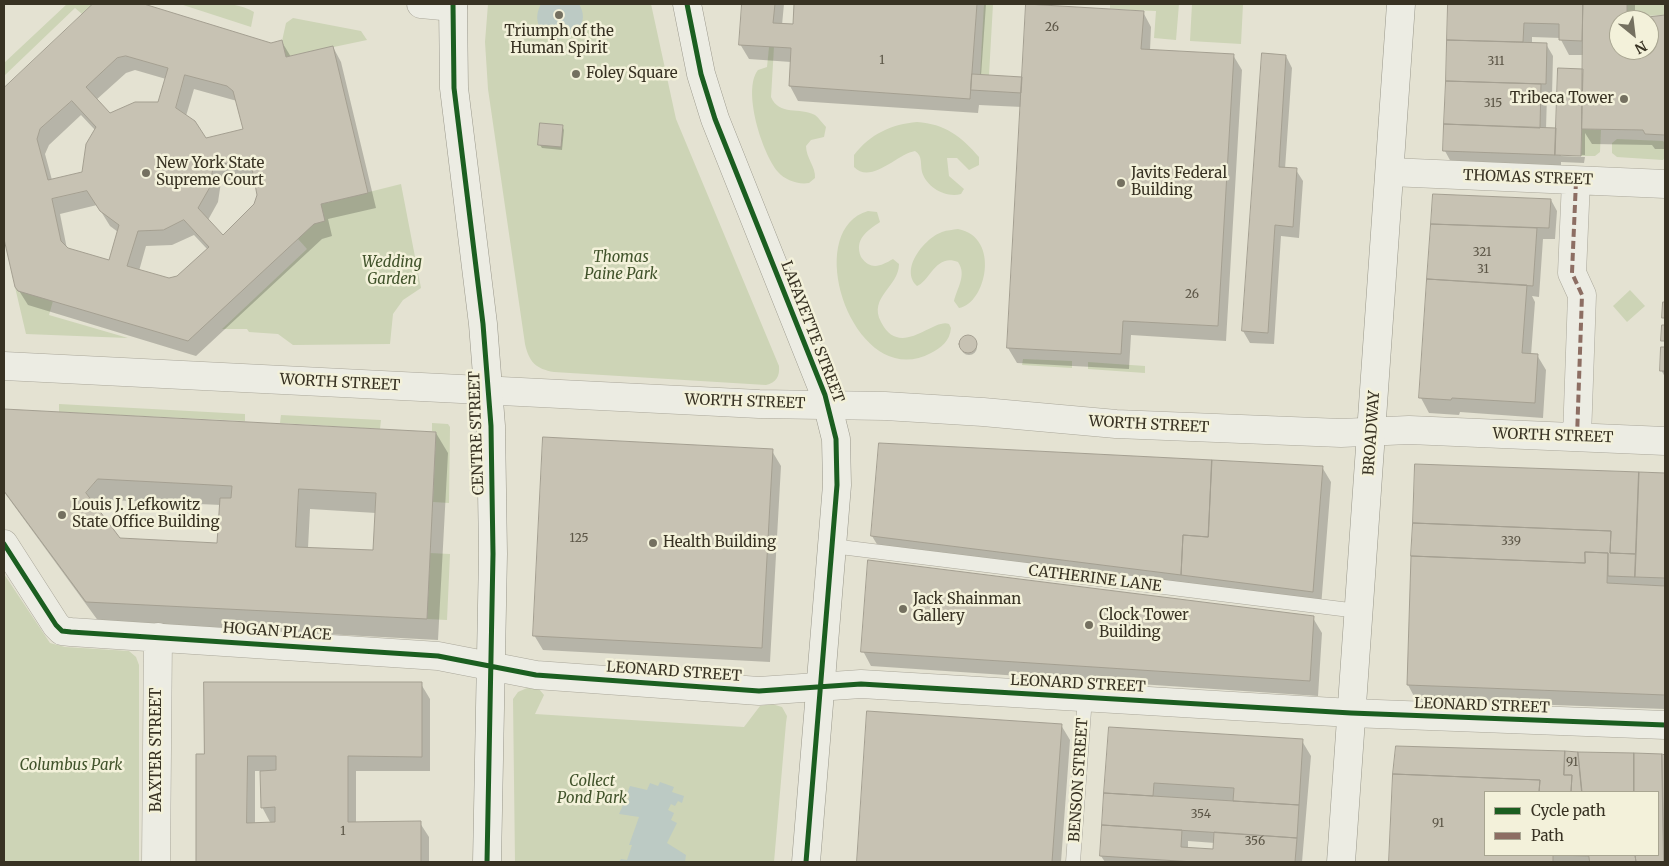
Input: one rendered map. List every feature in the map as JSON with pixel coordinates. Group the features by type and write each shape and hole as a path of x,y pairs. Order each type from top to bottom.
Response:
{"street":[{"path":"421,4 453,5"},
{"name":"LAFAYETTE STREET","path":"687,4 701,74 713,113 828,405 836,439 837,485 806,862"},
{"name":"BROADWAY","path":"1341,862 1358,611 1373,432 1401,4"},
{"name":"CENTRE STREET","path":"453,5 454,88 482,315 488,390 493,554 487,862"},
{"name":"THOMAS STREET","path":"1390,172 1665,184"},
{"path":"1576,181 1572,273 1582,295 1578,437"},
{"name":"WORTH STREET","path":"4,366 759,404 983,412 1126,424 1341,433 1409,430 1665,441"},
{"name":"HOGAN PLACE","path":"4,544 56,625 62,631 438,656 490,666"},
{"name":"BAXTER STREET","path":"156,862 158,637"},
{"name":"LEONARD STREET","path":"490,666 536,675 759,691 861,684 1351,713 1665,725"}],"lane":[{"name":"CATHERINE LANE","path":"832,546 1358,611"},
{"name":"BENSON STREET","path":"1074,862 1085,697"}],"green space":[{"path":"67,4 93,4 82,14 75,8 4,76 4,63"},
{"path":"180,4 228,4 246,8 254,12 251,27"},
{"name":"Thomas Paine Park","path":"488,4 651,4 676,119 779,366 779,373 775,381 766,385 554,372 542,369 534,364 525,344 488,89 485,42"},
{"path":"984,4 993,4 989,75 980,75"},
{"path":"1110,4 1179,4 1176,40 1154,38 1156,11 1110,9"},
{"path":"1192,4 1243,4 1241,44 1190,41"},
{"path":"1627,4 1665,4 1665,15 1659,15 1659,10 1627,10"},
{"path":"293,18 361,31 367,40 286,57 282,41 286,23"},
{"path":"769,47 774,47 771,97 775,103 784,109 815,115 826,127 824,137 811,140 806,146 815,174 815,178 809,183 796,183 781,175 772,163 760,137 752,92 758,70 767,67"},
{"path":"917,122 936,125 952,132 979,157 979,165 969,170 957,158 947,158 949,176 964,189 961,194 949,195 943,193 928,183 922,172 918,153 915,151 876,171 861,172 854,167 854,155 874,136 899,125"},
{"path":"1582,129 1601,130 1600,152 1595,156 1581,156"},
{"path":"1617,139 1663,141 1665,143 1665,157 1663,160 1617,157 1612,153 1612,143"},
{"name":"Wedding Garden","path":"401,184 421,288 403,300 393,314 390,344 293,345 278,334 249,332 247,329 222,329 307,249 298,239 321,204"},
{"path":"868,211 877,212 880,222 863,236 859,245 861,257 872,266 884,264 893,259 899,264 898,272 878,306 881,322 889,333 898,337 916,335 943,323 949,324 951,328 947,340 931,353 904,359 879,351 859,331 845,305 838,276 838,247 848,225"},
{"path":"958,229 971,235 980,244 984,256 985,270 982,283 976,295 968,304 959,308 954,301 962,272 958,262 944,261 917,286 912,279 911,271 916,255 928,241 942,232"},
{"path":"15,287 53,301 49,315 128,338 26,334"},
{"path":"1630,290 1645,306 1627,322 1613,306"},
{"path":"1023,359 1072,361 1072,368 1022,365"},
{"path":"1088,362 1145,366 1145,373 1088,369"},
{"path":"59,404 245,414 245,421 59,412"},
{"path":"281,415 381,420 380,429 280,423"},
{"path":"432,423 448,424 450,427 449,503 433,502 436,432 432,431"},
{"path":"430,553 450,554 447,620 427,619"},
{"name":"Columbus Park","path":"4,574 50,643 65,647 129,651 136,657 139,665 139,862 4,862"},
{"name":"Collect Pond Park","path":"527,688 539,689 544,695 535,714 744,727 760,706 772,704 782,707 787,716 774,862 515,862 513,699 518,692"}],"shaded area":[{"path":"541,4 579,4 583,14 582,23 578,30 571,36 562,38 554,38 545,34 537,21"},
{"path":"660,782 674,787 672,792 684,796 682,803 678,801 675,806 671,804 668,810 674,813 671,820 677,823 667,843 686,855 685,862 619,862 621,859 627,860 632,845 629,845 639,817 619,814 630,796 627,794 630,786 647,790 650,783 658,786"}],"building":[{"name":"New York State Supreme Court","path":"93,4 144,4 271,43 282,40 286,57 333,46 368,193 321,204 325,221 314,224 188,341 18,291 15,287 4,239 4,88","holes":["126,56 168,68 158,102 135,102 110,113 86,87 117,58","185,75 227,86 233,91 243,129 206,138 195,121 176,108","72,101 96,127 86,144 82,172 48,180 37,139 40,129","250,158 257,195 254,204 223,235 198,208 210,187 213,167","87,191 100,211 119,225 109,260 68,248 61,241 52,199","184,220 209,247 177,276 169,278 127,266 138,231 163,230"]},
{"path":"742,4 775,4 773,23 793,24 794,4 977,4 970,99 789,86 791,48 739,45"},
{"name":"Javits Federal Building","path":"1026,4 1144,11 1141,49 1234,54 1218,326 1123,321 1121,354 1007,348"},
{"path":"1448,4 1583,4 1582,41 1559,40 1559,24 1524,23 1523,42 1447,40"},
{"name":"Tribeca Tower","path":"1583,4 1627,4 1627,10 1609,10 1609,60 1659,60 1659,16 1665,15 1665,135 1645,134 1643,130 1582,129"},
{"path":"1447,40 1547,43 1546,84 1446,81"},
{"path":"1262,53 1286,55 1279,167 1297,168 1293,227 1275,225 1268,333 1242,331"},
{"path":"1558,68 1583,69 1581,156 1555,155"},
{"path":"972,74 1022,77 1021,93 971,90"},
{"path":"1446,81 1541,84 1540,128 1444,124"},
{"path":"540,123 563,125 561,147 538,145"},
{"path":"1444,124 1556,128 1555,155 1443,151"},
{"path":"1433,194 1551,199 1549,228 1431,224"},
{"path":"1431,224 1537,228 1533,286 1427,279"},
{"path":"1427,279 1527,285 1522,353 1538,354 1535,403 1419,398"},
{"path":"1663,302 1665,302 1665,318 1662,318"},
{"path":"1662,325 1665,325 1665,341 1661,341"},
{"path":"968,335 974,338 977,344 974,350 968,353 962,350 959,344 962,338"},
{"path":"1661,347 1665,347 1665,376 1664,371 1660,371"},
{"name":"Louis J. Lefkowitz State Office Building","path":"4,409 436,432 427,619 86,602 4,491","holes":["98,479 232,486 231,498 220,498 217,543 120,538 86,493","299,489 376,493 373,550 296,547"]},
{"name":"Health Building","path":"543,437 773,449 762,648 533,636"},
{"path":"879,443 1212,460 1208,537 1183,535 1181,575 871,536"},
{"path":"1212,460 1323,466 1313,592 1181,575 1183,535 1208,537"},
{"path":"1415,464 1639,472 1636,554 1610,553 1611,531 1413,523"},
{"path":"1639,472 1665,473 1665,578 1635,577"},
{"path":"1413,523 1611,531 1610,553 1636,554 1635,577 1608,576 1608,553 1585,552 1585,563 1411,556"},
{"path":"1585,552 1608,553 1607,583 1665,586 1665,695 1407,685 1411,556 1585,563"},
{"name":"Clock Tower Building","path":"868,560 1314,616 1310,681 861,652"},
{"path":"204,682 422,682 422,757 348,756 348,822 421,821 421,862 196,862 196,754 204,754","holes":["248,756 276,756 276,770 260,771 261,808 275,807 275,822 247,823"]},
{"path":"867,711 1062,724 1052,862 857,862"},
{"path":"1109,727 1303,739 1299,805 1233,801 1234,788 1154,783 1153,796 1104,793"},
{"path":"1396,746 1565,751 1564,775 1572,775 1571,791 1539,791 1540,780 1393,774"},
{"path":"1565,751 1578,752 1582,791 1571,791 1572,775 1564,775"},
{"path":"1578,752 1634,753 1634,791 1582,791"},
{"path":"1634,753 1662,754 1664,862 1636,862 1635,856 1659,856 1659,791 1634,791"},
{"path":"1662,754 1665,755 1665,862 1664,862"},
{"path":"1393,774 1540,780 1539,791 1484,791 1484,856 1553,856 1553,862 1389,862"},
{"path":"1104,793 1299,805 1297,838 1102,825"},
{"path":"1102,825 1182,830 1181,847 1213,849 1214,832 1297,838 1295,862 1194,862 1100,856"},
{"path":"1589,856 1635,856 1636,862 1590,862"}],"marked path":[{"path":"1576,181 1572,273 1582,295 1577,437"}],"cycle path":[{"path":"453,4 454,88 483,324 491,426 493,554 487,862"},
{"path":"687,4 701,74 715,119 825,395 836,439 837,485 806,862"},
{"path":"4,544 56,625 62,631 71,632 438,656 536,675 759,691 861,684 1351,713 1665,725"}],"place":[{"name":"Triumph of the Human Spirit","path":"559,15"},
{"name":"Foley Square","path":"576,74"},
{"name":"Tribeca Tower","path":"1624,99"},
{"name":"New York State Supreme Court","path":"146,173"},
{"name":"Javits Federal Building","path":"1121,183"},
{"name":"Louis J. Lefkowitz State Office Building","path":"62,515"},
{"name":"Health Building","path":"653,543"},
{"name":"Jack Shainman Gallery","path":"903,609"},
{"name":"Clock Tower Building","path":"1089,625"}]}
